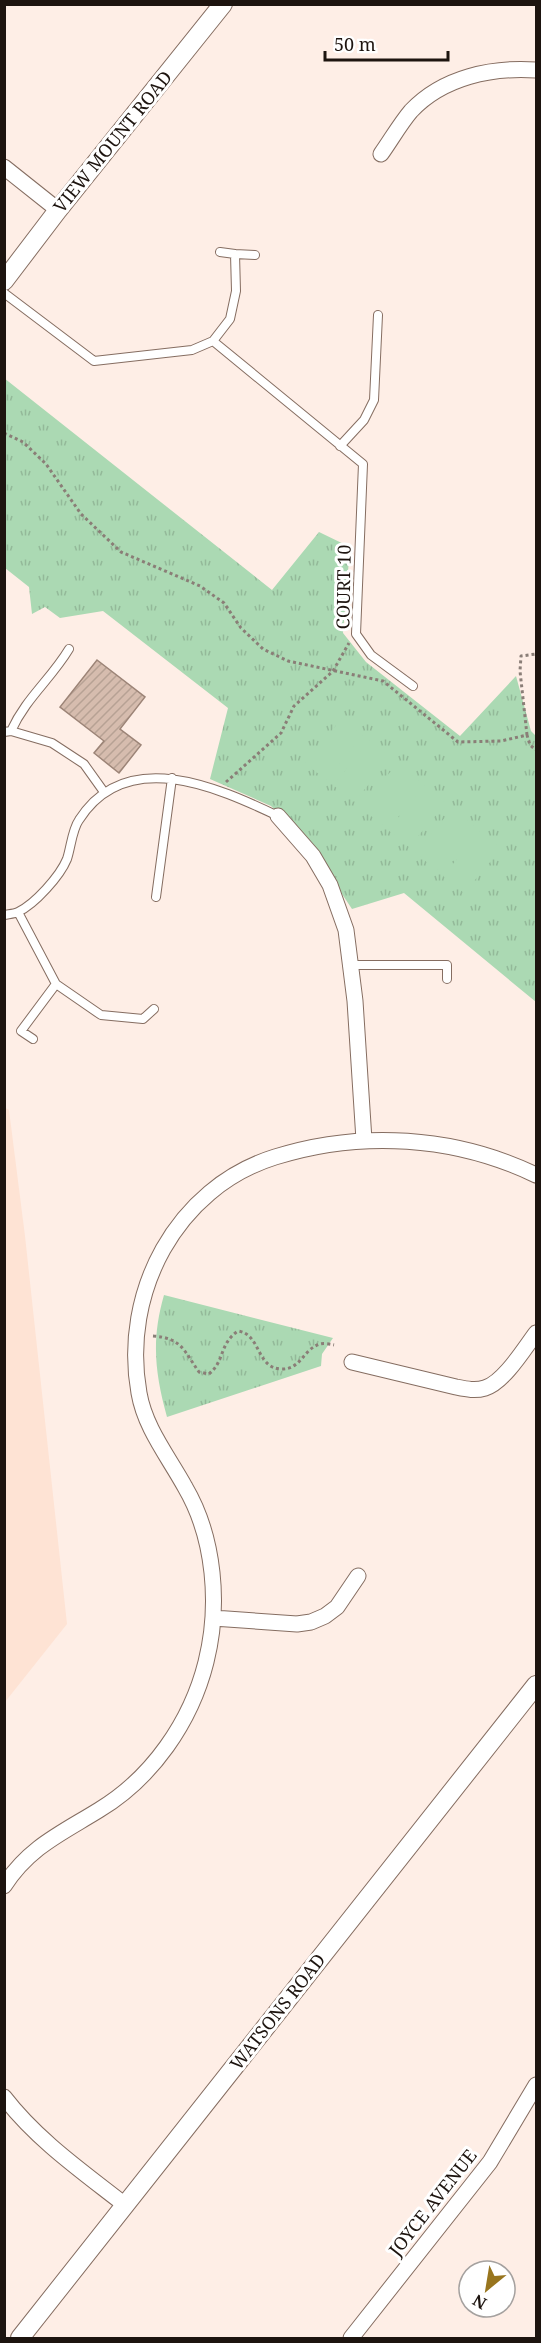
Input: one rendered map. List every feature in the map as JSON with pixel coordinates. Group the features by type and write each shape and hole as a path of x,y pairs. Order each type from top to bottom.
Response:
{"street":[{"name":"VIEW MOUNT ROAD","path":"4,281 223,4"},
{"path":"381,154 411,111 457,80 512,69 537,70"},
{"path":"4,167 58,210"},
{"path":"278,816 313,856 330,885 346,930 351,966 364,1140"},
{"path":"4,1886 22,1863 39,1847 57,1833 116,1799 168,1746 190,1707 206,1662 213,1618 211,1569 204,1533 186,1488 158,1443 139,1394 136,1335 140,1307 147,1281 168,1238 201,1199 223,1182 245,1169 300,1149 364,1140 403,1140 441,1144 481,1153 537,1174"},
{"path":"352,1362 456,1388 484,1389 504,1374 537,1333"},
{"path":"213,1618 297,1624 311,1622 337,1607 358,1576"},
{"name":"WATSONS ROAD","path":"20,2338 537,1685"},
{"name":"JOYCE AVENUE","path":"351,2338 490,2162 537,2085"},
{"path":"4,2097 35,2133 124,2205"}],"lane":[{"path":"220,252 255,255"},
{"path":"4,293 94,361 192,350 213,341 230,319 236,291 235,254"},
{"path":"213,341 340,446 364,420 374,400 378,315"},
{"name":"COURT 10","path":"340,446 363,464 356,634 371,655 413,686"},
{"path":"69,649 59,666 21,711 8,731 52,743 84,764 104,792"},
{"path":"4,915 18,912 47,889 66,861 79,820 104,792 136,778 172,778 218,789 278,816"},
{"path":"156,897 172,778"},
{"path":"18,912 56,984 101,1015 142,1019 154,1009"},
{"path":"351,966 447,965 447,979"},
{"path":"33,1039 21,1030 56,984"}],"path":[{"path":"4,433 23,442 46,464 81,514 121,552 200,586 224,603 241,628 263,649 288,661 383,681 458,742 501,741 527,735"},
{"path":"218,789 280,733 294,706 333,671 346,646 356,634"},
{"path":"537,654 521,656 520,671 527,735 530,745 537,750"},
{"path":"153,1336 162,1336 183,1346 199,1372 209,1374 218,1367 227,1339 238,1331 246,1332 253,1339 261,1357 270,1367 283,1370 297,1366 307,1352 321,1343 334,1345"}],"shaded area":[{"path":"4,1107 9,1110 25,1236 67,1624 5,1702"}],"green space":[{"path":"4,378 272,590 319,532 350,547 343,633 366,662 460,736 516,676 531,731 536,736 536,1002 404,893 352,909 304,837 271,806 210,779 228,708 103,611 60,618 45,607 32,614 29,587 5,568"},
{"path":"342,718 363,735 326,780 305,763"},
{"path":"370,740 391,758 354,802 333,785"},
{"path":"398,763 419,780 382,825 360,807"},
{"path":"425,785 446,803 409,847 388,830"},
{"path":"453,808 474,825 437,870 415,853"},
{"path":"480,831 502,848 464,893 443,876"},
{"path":"164,1295 333,1338 322,1354 321,1366 167,1417 156,1356 157,1327"}],"building":[{"path":"97,660 145,697 120,729 141,745 119,773 94,753 104,741 60,707"}]}
